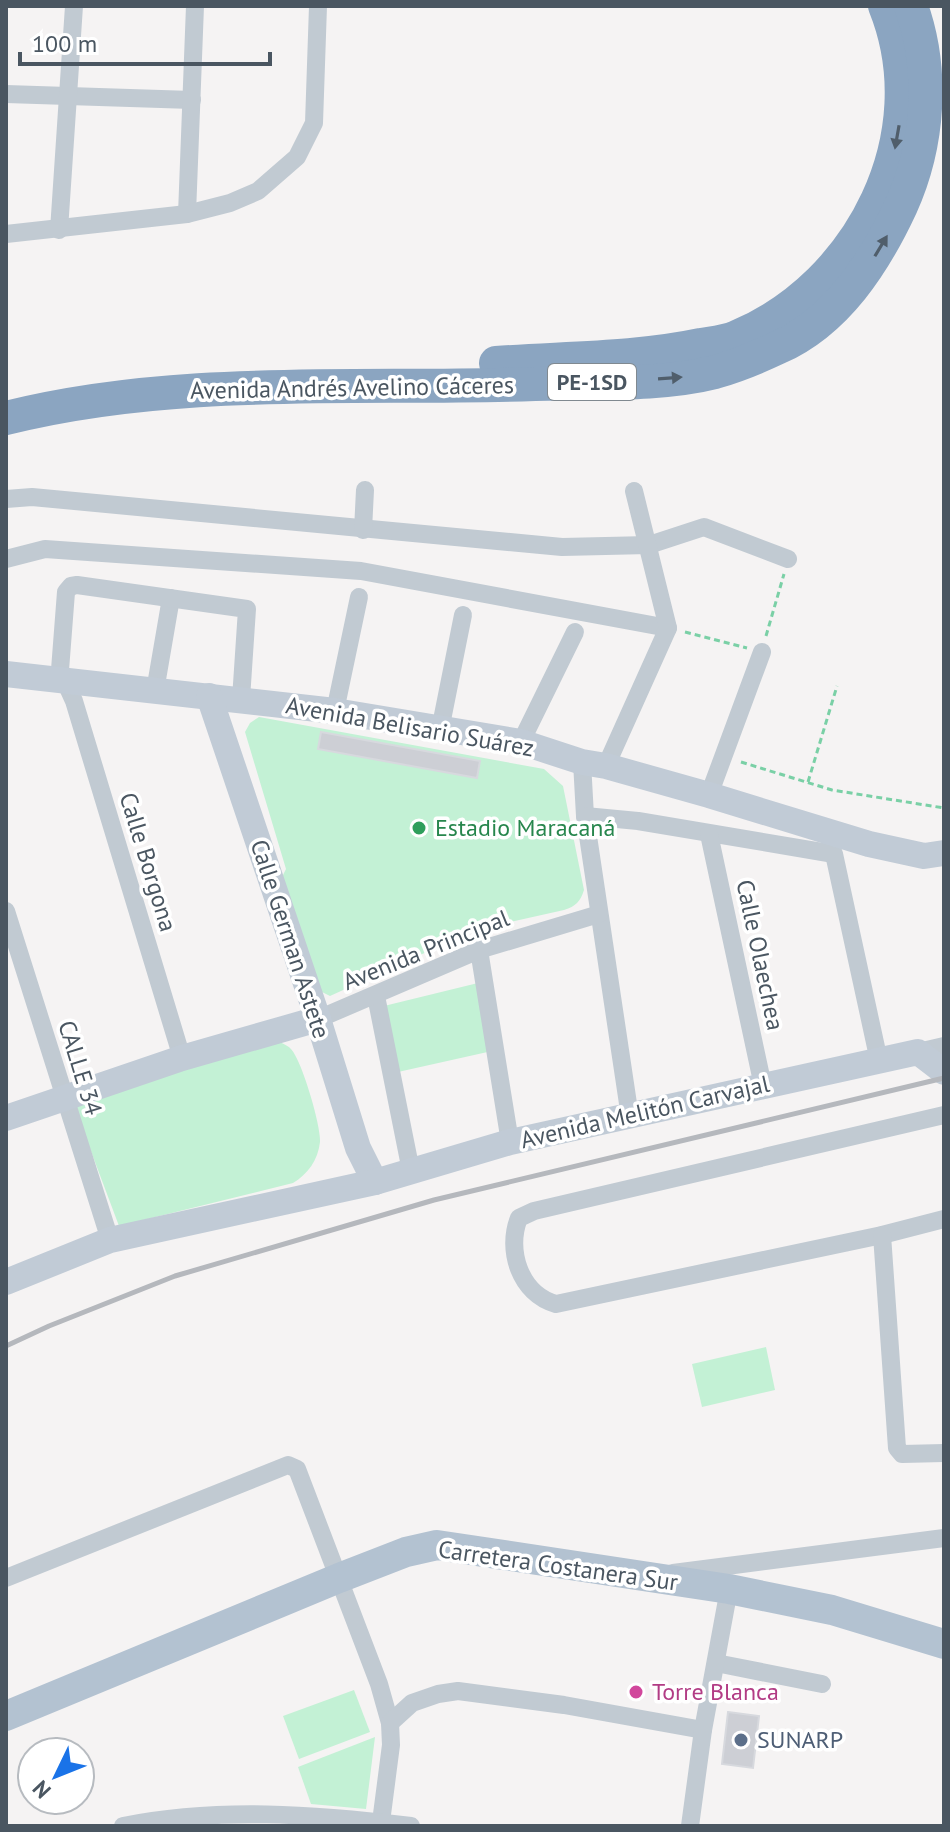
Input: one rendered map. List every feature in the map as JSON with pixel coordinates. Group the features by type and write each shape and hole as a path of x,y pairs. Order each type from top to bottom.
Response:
{"highway":[{"name":"Avenida Andrés Avelino Cáceres","path":"6,397 95,379 155,372 491,363 670,352 735,338 800,298 830,271 857,238 878,201 892,162 902,83 897,36 885,6"},
{"name":"Avenida Andrés Avelino Cáceres","path":"6,418 101,400 184,390 477,386 675,379 716,371 779,347 809,330 836,306 861,277 884,243 913,178 921,147 925,65 919,29 911,6"}],"main road":[{"name":"Carretera Costanera Sur","path":"6,1716 339,1578 406,1552 437,1545 729,1589 832,1610 944,1644"}],"street":[{"path":"59,230 74,6"},
{"path":"187,214 195,6"},
{"path":"10,233 187,214 230,203 258,191 297,157 314,123 318,6"},
{"path":"6,94 192,100"},
{"path":"363,530 365,490"},
{"path":"630,1117 585,816 594,764 668,628 634,491"},
{"path":"6,499 32,497 562,547 649,545 704,527 788,559"},
{"path":"6,559 45,549 361,571 668,628"},
{"name":"Calle Borgona","path":"171,598 71,586 66,592 60,670 74,701 182,1058"},
{"path":"335,711 359,597"},
{"path":"155,691 171,598 247,609 241,699"},
{"path":"440,730 463,615"},
{"path":"521,742 575,632"},
{"path":"709,795 762,652"},
{"name":"Avenida Belisario Suárez","path":"6,674 335,711 521,742 869,844 924,856 944,853"},
{"name":"Calle German Astete","path":"209,696 358,1148 375,1182"},
{"path":"585,816 638,821 834,854 879,1061"},
{"name":"Calle Olaechea","path":"709,834 763,1086"},
{"name":"CALLE 34","path":"6,911 110,1240"},
{"name":"Avenida Principal","path":"318,1019 479,950 599,914"},
{"path":"479,950 510,1142"},
{"path":"376,996 411,1171"},
{"path":"6,1118 182,1058 318,1019"},
{"name":"Avenida Melitón Carvajal","path":"6,1282 110,1240 375,1182 510,1142 944,1046"},
{"path":"918,1052 944,1072"},
{"path":"944,1115 534,1211 519,1218 514,1231 518,1262 527,1287 540,1300 556,1304 944,1219"},
{"path":"882,1235 897,1448 902,1454 944,1453"},
{"path":"6,1578 288,1465 297,1469 379,1684 390,1723 391,1745 381,1822"},
{"path":"640,1577 944,1538"},
{"path":"690,1826 703,1730 729,1589"},
{"path":"716,1663 822,1684"},
{"path":"390,1723 412,1703 458,1691 564,1705 703,1730"},
{"path":"123,1826 251,1814 325,1817 411,1826"}],"path":[{"path":"668,628 762,652 788,559"},
{"path":"808,782 837,686"},
{"path":"722,756 832,790 944,808"}],"green space":[{"name":"Estadio Maracaná","path":"259,717 544,769 563,786 584,890 581,898 564,910 475,930 330,996 318,990 282,877 286,869 245,732 250,723"},
{"path":"478,983 492,1051 398,1072 384,1006"},
{"path":"275,1040 293,1052 315,1111 320,1142 315,1161 308,1171 293,1183 119,1226 74,1106"},
{"path":"766,1347 775,1390 702,1407 692,1364"},
{"path":"354,1690 370,1732 299,1759 283,1716"},
{"path":"375,1737 366,1809 311,1804 298,1767"}],"building":[{"path":"321,732 480,761 477,778 318,749"},
{"name":"SUNARP","path":"728,1712 759,1716 753,1768 722,1764"}],"railway":[{"path":"6,1346 175,1276 434,1200 944,1078"}],"place":[{"name":"Estadio Maracaná","path":"419,828"},
{"name":"Torre Blanca","path":"636,1692"},
{"name":"SUNARP","path":"741,1740"}]}
